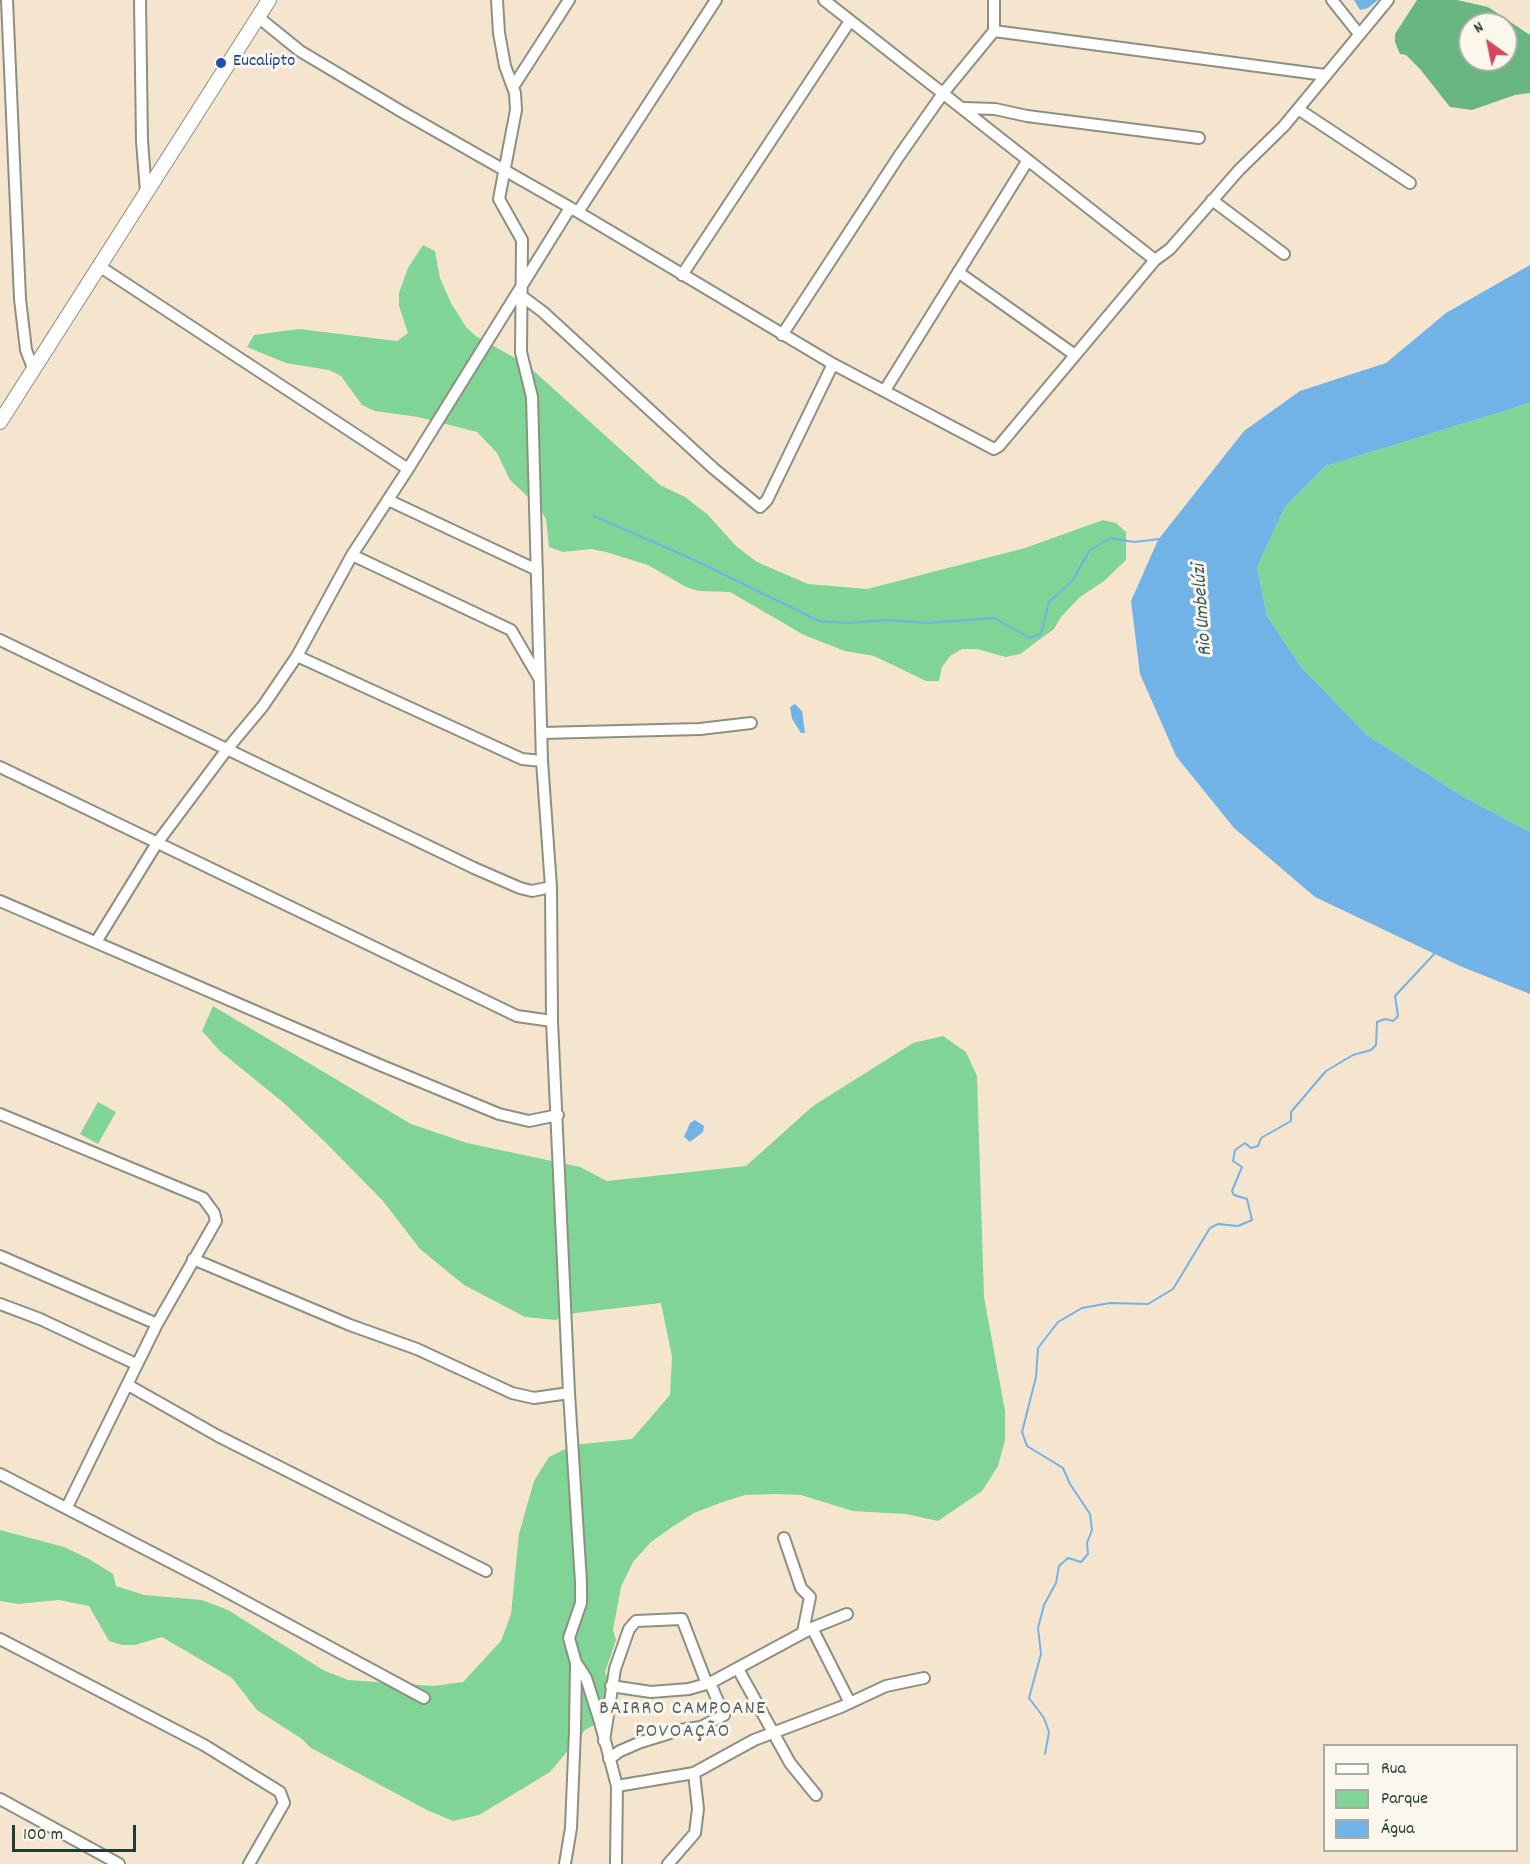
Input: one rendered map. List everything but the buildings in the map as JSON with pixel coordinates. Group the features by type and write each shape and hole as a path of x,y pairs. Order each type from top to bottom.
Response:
{"main road":[{"path":"0,422 269,0"}],"street":[{"path":"7,0 20,299 26,350 33,368"},
{"path":"140,0 142,141 146,192"},
{"path":"497,0 505,66 513,87 515,125 499,199 522,240 521,352 532,397 542,761 550,887 552,1021 569,1393 582,1582 581,1603 569,1638 576,1663 585,1678 600,1722 617,1786 616,1864"},
{"path":"513,87 569,0"},
{"path":"96,942 157,843 263,705 297,656 352,555 408,469 523,282 716,0"},
{"path":"824,0 1155,260"},
{"path":"782,335 944,92 994,31 994,0"},
{"path":"1332,0 1359,34"},
{"path":"258,17 317,62 504,172 574,210 833,364 994,449 1155,260 1170,249 1212,200 1298,109 1388,0"},
{"path":"682,275 850,21"},
{"path":"994,31 1325,75"},
{"path":"964,108 995,109 1027,116 1199,138"},
{"path":"1298,109 1410,183"},
{"path":"885,390 1028,160"},
{"path":"1212,200 1284,254"},
{"path":"99,266 408,469"},
{"path":"958,272 1075,355"},
{"path":"523,297 543,312 713,468 760,507 767,500 833,364"},
{"path":"388,500 537,570"},
{"path":"352,555 511,630 541,681"},
{"path":"0,640 511,884 532,891 550,887"},
{"path":"297,656 522,759 542,761"},
{"path":"542,733 700,729 751,723"},
{"path":"0,767 517,1016 552,1021"},
{"path":"0,901 380,1065 500,1114 529,1121 558,1116"},
{"path":"0,1114 203,1198 214,1213 216,1221 136,1364 68,1507"},
{"path":"0,1256 58,1279 157,1324"},
{"path":"193,1259 417,1349 512,1393 534,1398 569,1393"},
{"path":"0,1304 40,1319 136,1364"},
{"path":"128,1385 218,1436 486,1571"},
{"path":"0,1474 68,1507 424,1698"},
{"path":"784,1538 801,1588 810,1597 808,1630 850,1703"},
{"path":"611,1686 651,1692 689,1689 738,1669 808,1630 847,1614"},
{"path":"604,1741 611,1686 629,1629 642,1620 682,1619 708,1683 724,1715 701,1727 680,1730 641,1742 620,1751 609,1759"},
{"path":"0,1639 204,1746 280,1792 284,1803 249,1864"},
{"path":"565,1864 574,1777 576,1663"},
{"path":"738,1669 790,1763 816,1796"},
{"path":"617,1786 694,1773 754,1740 850,1703 886,1686 924,1678"},
{"path":"668,1864 695,1833 698,1809 694,1773"},
{"path":"0,1798 118,1864"}],"green space":[{"path":"1417,0 1457,0 1488,7 1496,12 1458,12 1458,72 1518,72 1518,27 1530,35 1530,93 1515,95 1472,110 1450,107 1420,69 1406,55 1400,54 1395,42 1395,34"},
{"path":"423,245 435,251 440,278 451,303 466,327 477,337 526,364 660,485 685,497 708,515 736,546 757,562 808,584 867,589 1025,548 1103,520 1116,523 1126,532 1126,560 1104,581 1080,597 1061,617 1054,629 1020,654 1006,657 977,649 962,649 950,656 942,667 939,681 926,681 874,656 845,651 804,635 730,592 699,591 686,587 648,565 606,552 591,549 563,552 549,547 546,519 540,508 510,480 497,453 477,432 418,417 375,411 362,405 341,376 329,370 286,363 247,347 254,335 299,329 397,341 408,333 399,306 399,293 408,268"},
{"path":"1530,403 1530,832 1462,796 1367,735 1301,667 1267,616 1257,567 1285,507 1326,466"},
{"path":"213,1006 411,1124 467,1143 580,1167 607,1181 746,1166 813,1106 913,1043 943,1036 966,1052 977,1076 984,1297 1005,1411 1005,1440 998,1466 982,1491 938,1521 906,1514 853,1511 801,1495 775,1494 745,1495 720,1503 694,1513 672,1527 651,1542 633,1562 621,1587 613,1630 616,1640 605,1672 611,1686 600,1704 600,1722 585,1730 550,1772 479,1815 453,1821 427,1810 311,1748 302,1739 257,1710 232,1678 162,1637 135,1645 122,1645 109,1641 89,1606 59,1600 18,1604 0,1601 0,1530 64,1547 89,1559 113,1574 116,1586 144,1595 202,1600 228,1610 323,1670 348,1680 434,1686 463,1682 501,1641 511,1614 519,1534 534,1481 549,1457 573,1445 632,1439 670,1395 672,1357 661,1303 575,1313 555,1320 525,1317 464,1285 420,1249 383,1201 325,1142 285,1104 220,1051 202,1031"},
{"path":"98,1102 116,1112 98,1144 80,1134"}],"water":[{"path":"1354,0 1378,0 1368,8 1360,10"},
{"name":"Rio Umbelúzi","path":"1530,265 1530,403 1326,466 1285,507 1257,567 1267,616 1301,667 1367,735 1462,796 1530,832 1530,994 1460,966 1315,897 1234,828 1176,756 1140,674 1131,601 1158,540 1244,431 1300,391 1386,363 1446,313"},
{"path":"795,704 802,711 805,733 801,733 792,719 790,707"},
{"path":"695,1120 704,1126 703,1132 690,1142 684,1137 690,1123"}],"waterway":[{"path":"594,516 690,558 819,621 847,623 887,620 926,623 994,618 1030,638 1041,634 1049,602 1073,580 1089,551 1110,538 1134,542 1160,539"},
{"path":"1045,1754 1049,1732 1044,1718 1029,1698 1041,1654 1038,1628 1044,1605 1056,1583 1059,1566 1068,1558 1081,1562 1088,1554 1087,1543 1092,1530 1090,1514 1070,1484 1063,1468 1027,1446 1022,1432 1036,1377 1038,1348 1058,1322 1082,1308 1110,1303 1148,1304 1173,1289 1210,1228 1218,1224 1238,1226 1252,1220 1247,1199 1234,1195 1232,1191 1242,1167 1233,1161 1235,1150 1245,1143 1251,1148 1258,1146 1261,1138 1291,1121 1291,1112 1326,1071 1353,1055 1371,1050 1376,1045 1377,1022 1385,1019 1393,1021 1398,1016 1395,996 1436,952"}],"place":[{"name":"Eucalipto","path":"221,63"}],"district":[{"name":"BAIRRO CAMPOANE POVOAÇÃO","path":"683,1722"}]}
